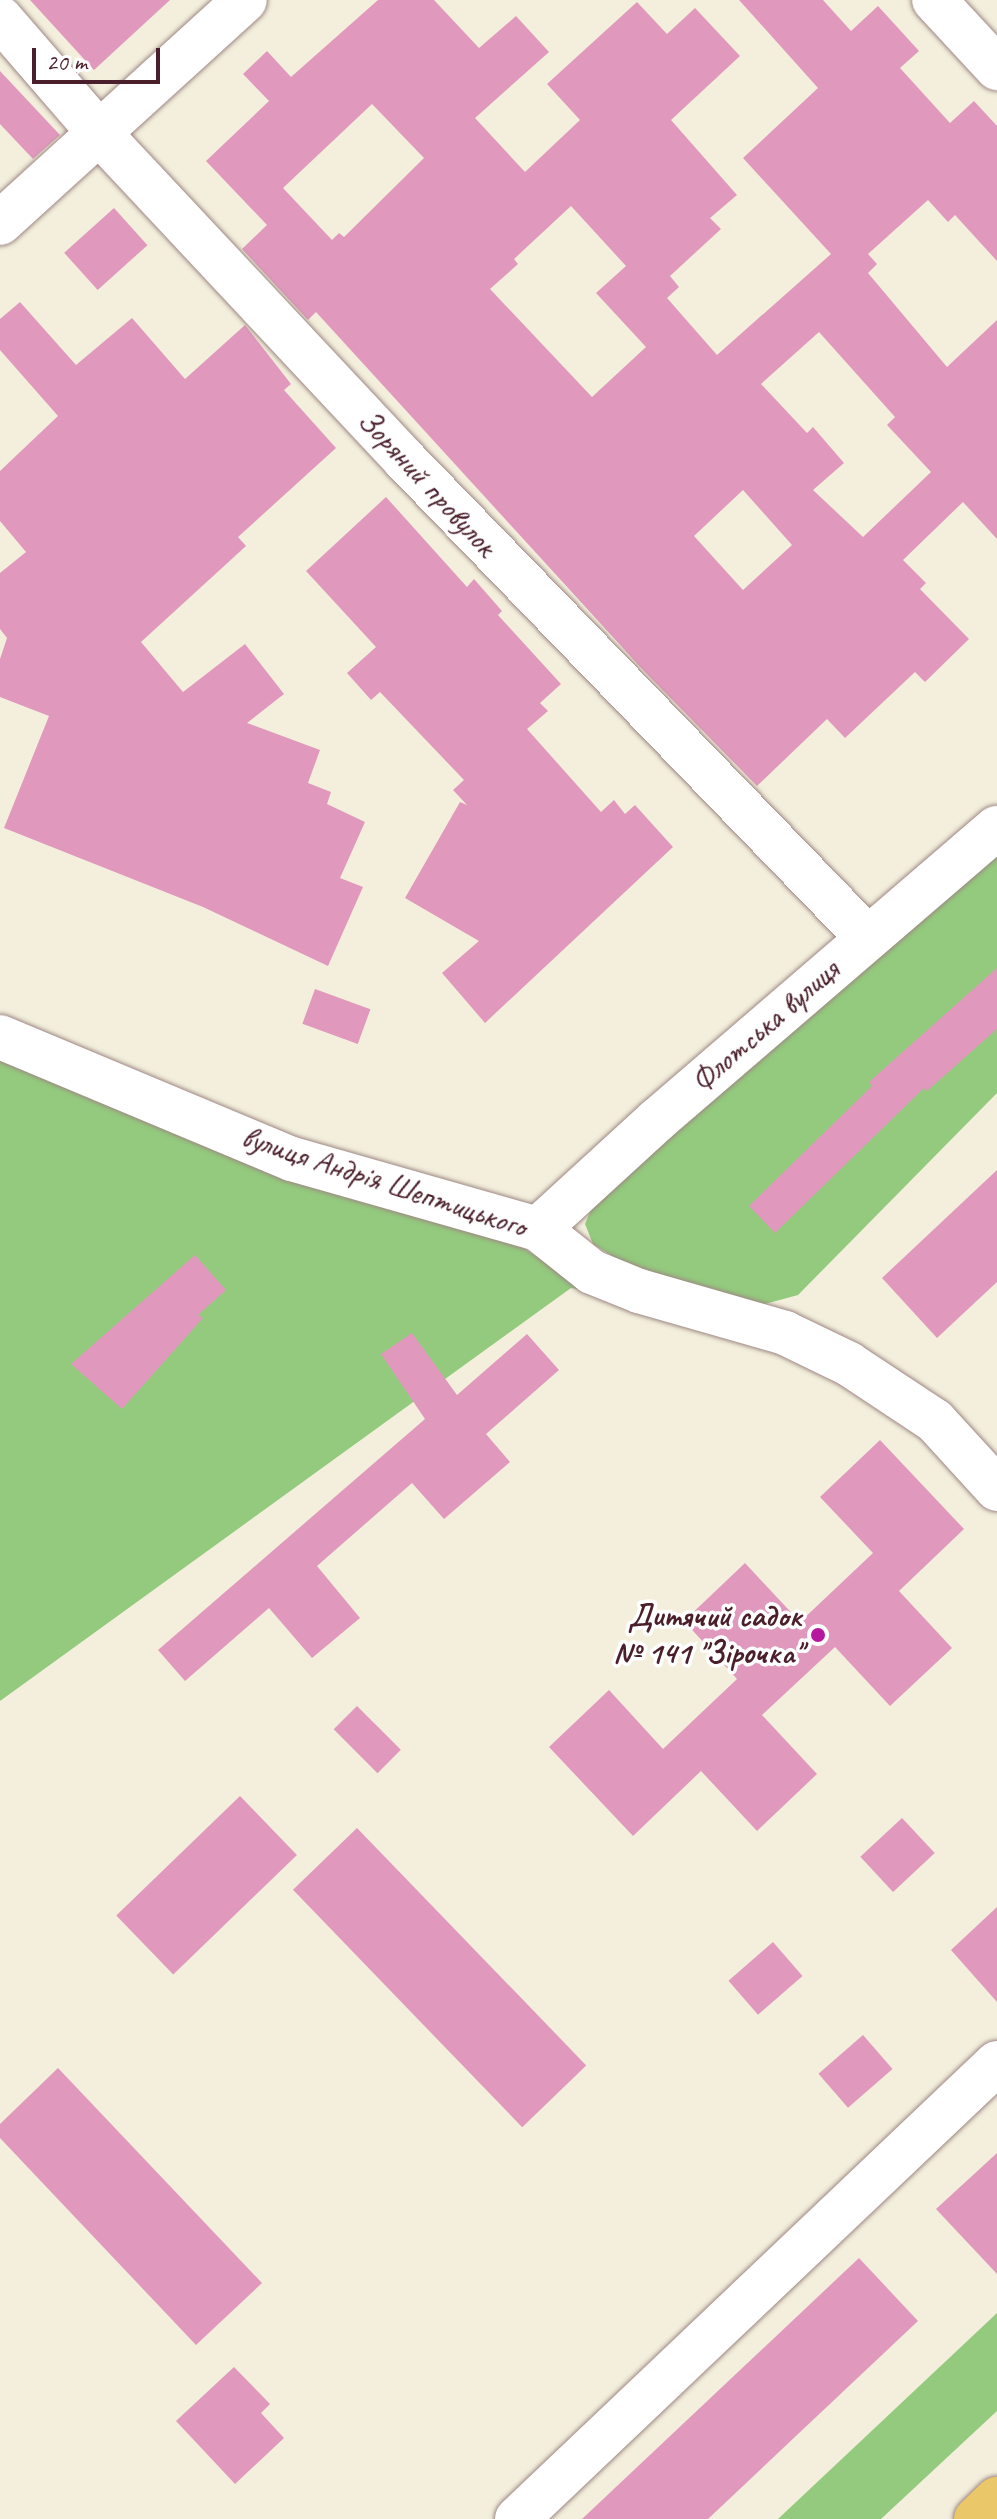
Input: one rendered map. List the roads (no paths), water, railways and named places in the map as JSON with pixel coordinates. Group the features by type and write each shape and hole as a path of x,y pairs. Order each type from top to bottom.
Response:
{"highway":[{"path":"976,2519 997,2499"}],"street":[{"path":"0,223 245,0"},
{"path":"934,0 997,68"},
{"name":"Зоряний провулок","path":"0,18 100,134 574,638 867,937"},
{"name":"Флотська вулиця","path":"538,1229 867,937 997,828"},
{"name":"вулиця Андрія Шептицького","path":"0,1037 292,1159 538,1229 592,1272 639,1291 785,1333 849,1364 935,1421 997,1489"},
{"path":"517,2519 997,2063"}],"place":[{"name":"Дитячий садок № 141 \"Зірочка\"","path":"818,1635"}]}
